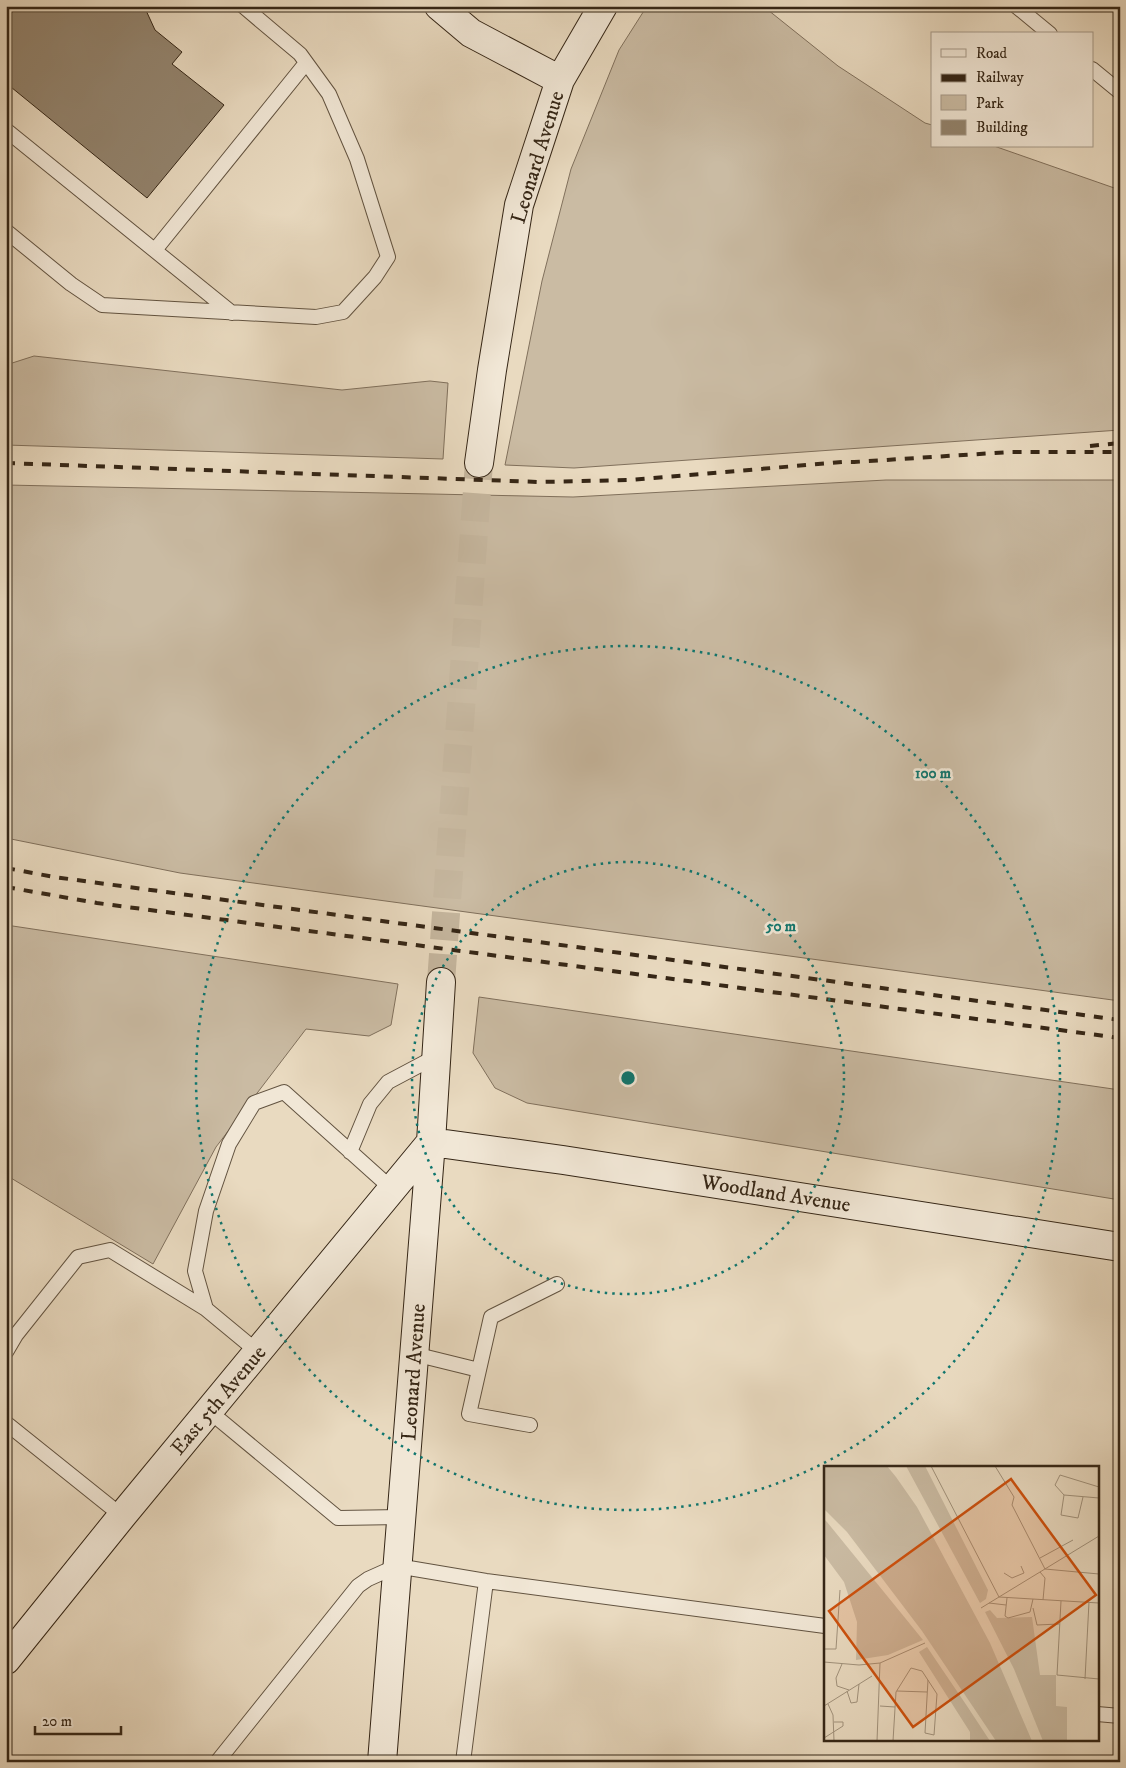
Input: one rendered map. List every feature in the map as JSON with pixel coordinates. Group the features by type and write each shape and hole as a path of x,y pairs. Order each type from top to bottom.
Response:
{"main road":[{"name":"Leonard Avenue","path":"439,6 471,33 560,80 519,205 479,463"},
{"path":"560,80 603,6"},
{"name":"Leonard Avenue","path":"382,1762 431,1142 441,982"},
{"name":"East 5th Avenue","path":"6,1660 122,1516 431,1142"},
{"name":"Woodland Avenue","path":"431,1142 563,1160 1120,1247"}],"lane":[{"path":"6,231 72,284 102,305 316,317 343,312 375,277 388,257 357,160 329,94 300,54 243,6"},
{"path":"1016,6 1048,32"},
{"path":"155,250 306,63"},
{"path":"1094,71 1120,92"},
{"path":"6,130 232,312"},
{"path":"350,1152 370,1104 388,1082 437,1056"},
{"path":"206,1309 195,1271 206,1211 229,1144 254,1103 284,1092 392,1190"},
{"path":"6,1352 16,1335 78,1256 110,1250 206,1309 258,1352"},
{"path":"530,1425 469,1414 491,1317 558,1284"},
{"path":"414,1354 478,1370"},
{"path":"209,1411 338,1518 401,1518"},
{"path":"6,1423 122,1516"},
{"path":"217,1762 358,1586 368,1579 397,1566 486,1581 824,1626"},
{"path":"463,1762 486,1581"},
{"path":"1098,1714 1120,1716"}],"green space":[{"path":"647,6 763,6 838,66 925,123 931,125 931,148 1000,148 1120,190 1120,430 574,468 505,465 542,281 571,169 619,50"},
{"path":"34,356 342,390 430,381 448,383 443,459 6,445 6,365"},
{"path":"886,480 1120,480 1120,1001 180,873 6,838 6,485 573,497"},
{"path":"6,925 398,984 391,1025 369,1036 306,1029 216,1147 153,1264 6,1175"},
{"path":"479,997 1120,1090 1120,1200 527,1103 495,1088 473,1053"}],"building":[{"path":"6,6 144,6 155,30 182,52 172,64 224,105 147,198 6,83"}],"tunnel":[{"path":"441,982 479,463"}],"railway":[{"path":"1090,446 1120,443"},
{"path":"6,463 540,482 629,480 843,462 1010,452 1120,452"},
{"path":"6,868 54,877 1120,1020"},
{"path":"6,887 97,903 1120,1038"}]}
